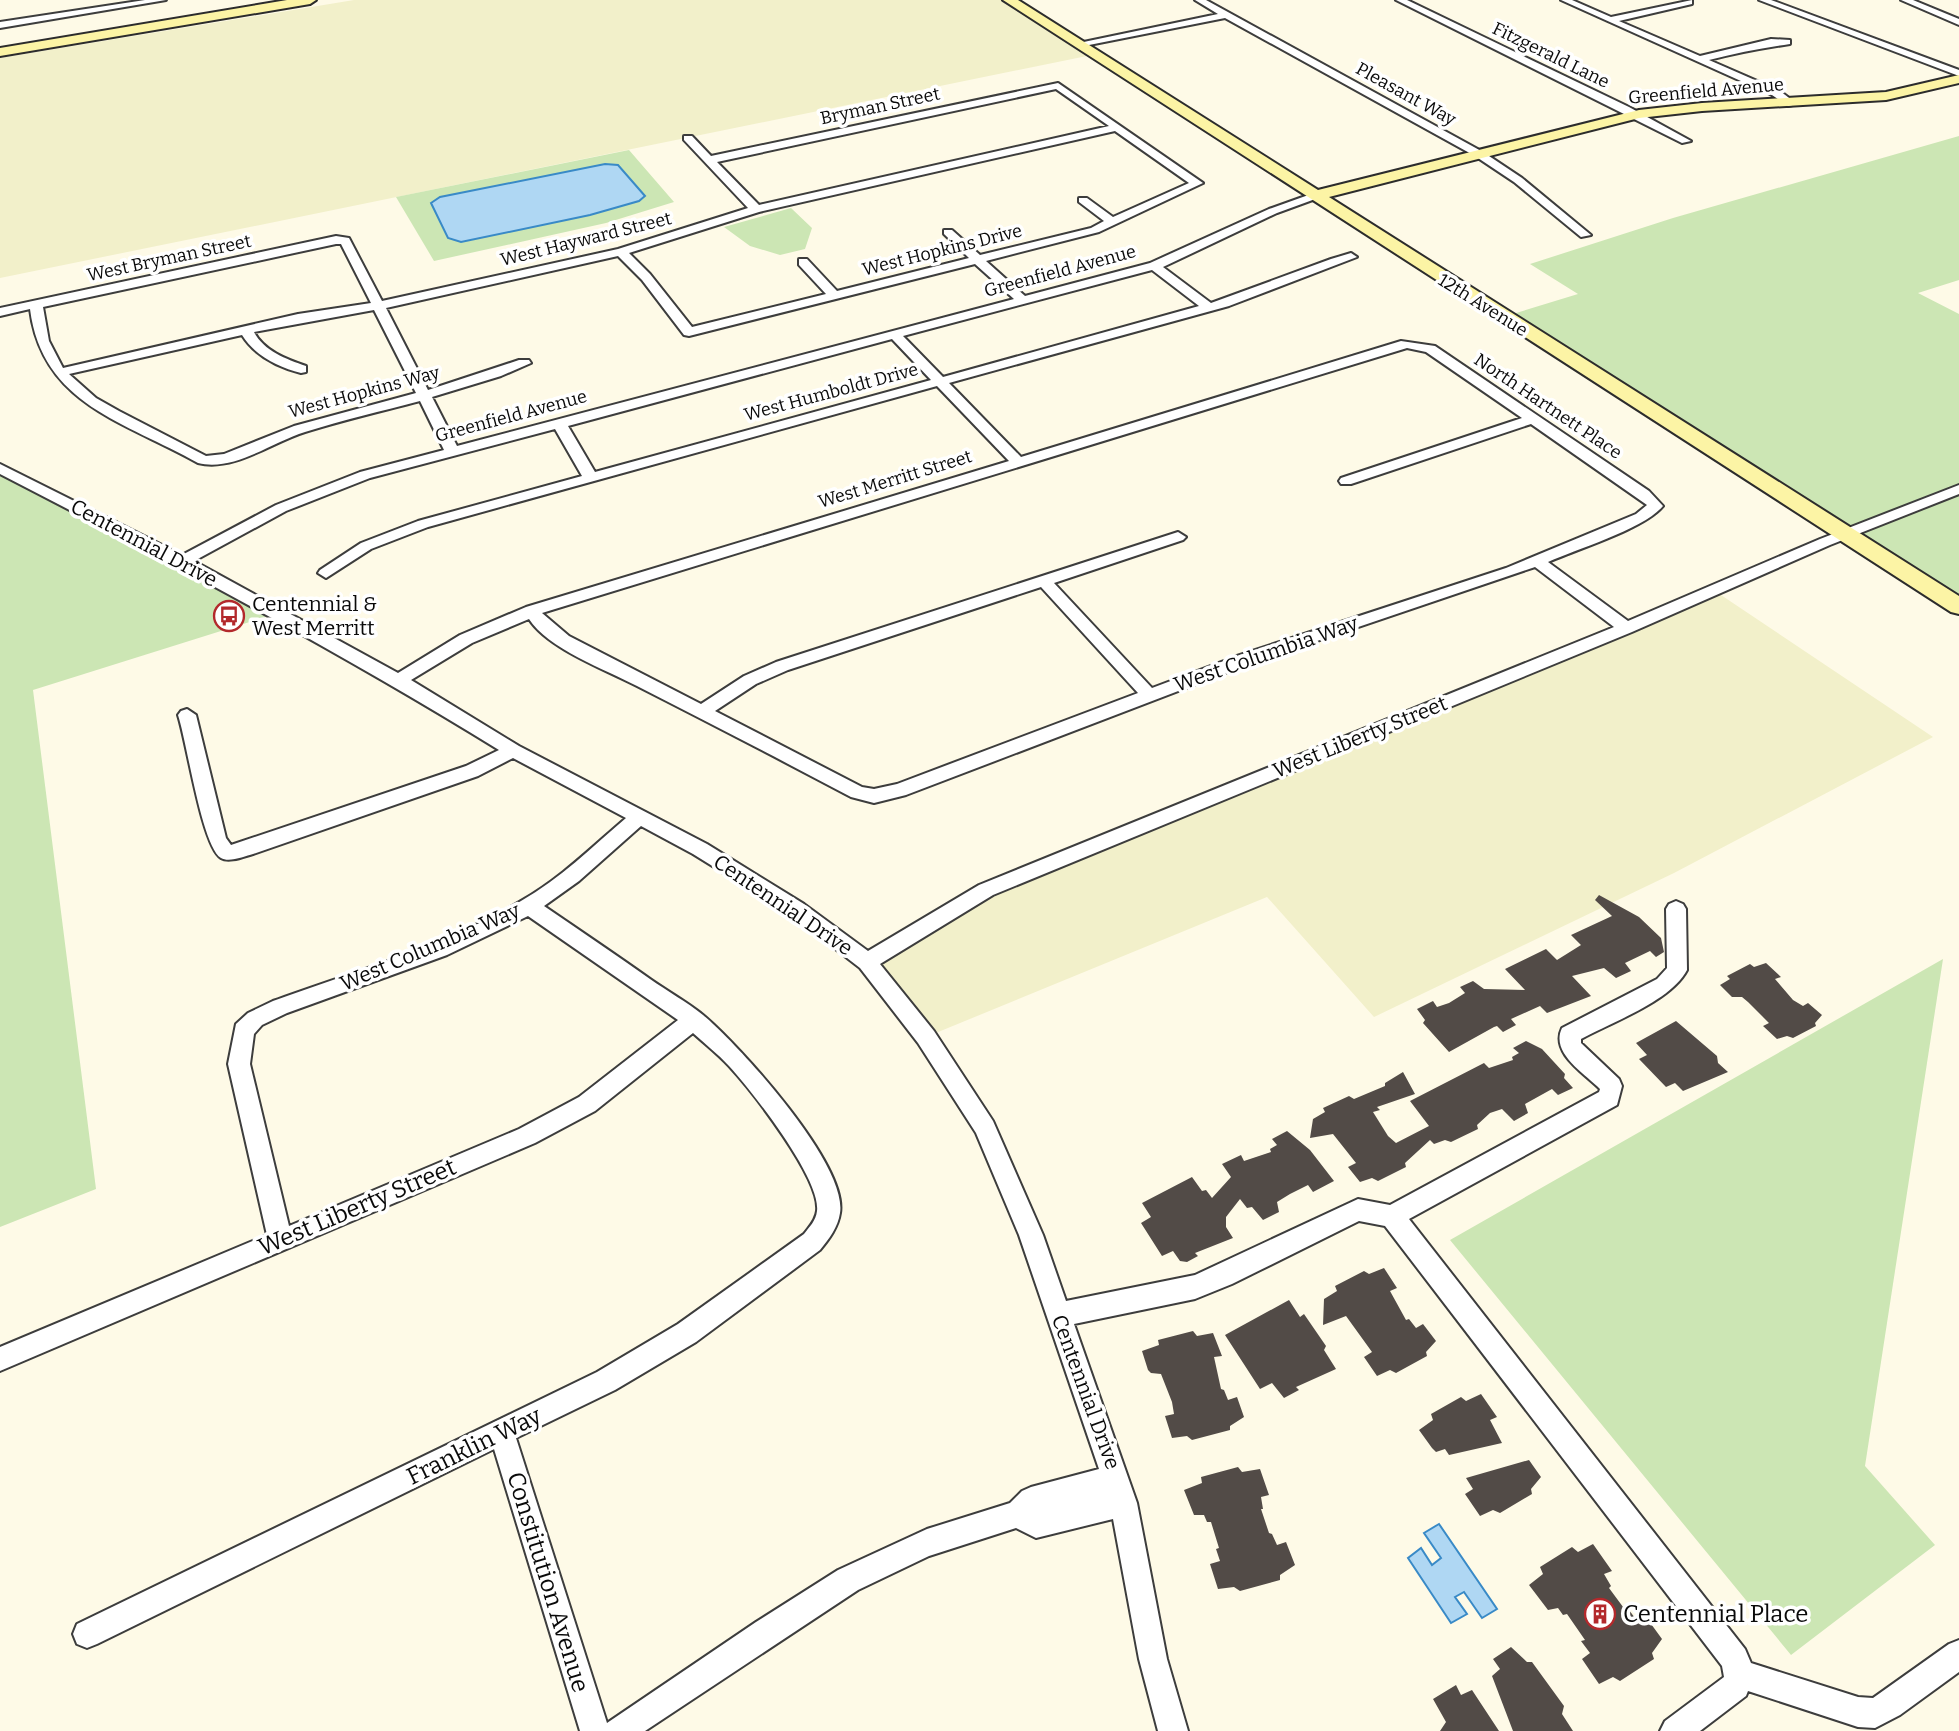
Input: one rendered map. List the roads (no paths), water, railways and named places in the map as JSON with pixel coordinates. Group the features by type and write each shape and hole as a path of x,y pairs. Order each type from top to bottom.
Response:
{"main road":[{"path":"0,52 310,0"},
{"name":"12th Avenue","path":"1009,0 1086,43 1585,356 1853,531 1959,607"},
{"name":"12th Avenue","path":"1030,0 1086,43"},
{"name":"Greenfield Avenue","path":"1323,194 1635,114 1702,107 1792,104 1886,96 1959,79"},
{"name":"12th Avenue","path":"1853,531 1959,588"}],"street":[{"path":"0,25 162,0"},
{"name":"Pleasant Way","path":"1199,0 1479,154 1518,180 1585,235"},
{"name":"Fitzgerald Lane","path":"1401,0 1686,141"},
{"path":"1565,0 1776,93 1792,104"},
{"path":"1763,0 1959,74"},
{"path":"1905,0 1959,22"},
{"path":"1610,20 1689,2"},
{"path":"1086,43 1226,15"},
{"path":"1700,59 1771,42 1787,42"},
{"name":"Bryman Street","path":"709,160 1058,86 1118,127"},
{"name":"West Hopkins Drive","path":"621,252 646,277 689,331 1114,223 1197,183 1118,127"},
{"name":"West Hayward Street","path":"61,372 246,329 377,306 621,252 756,209 1118,127"},
{"path":"688,138 756,209"},
{"name":"Greenfield Avenue","path":"182,561 245,526 315,493 365,475 1154,266 1213,242 1270,211 1323,194"},
{"path":"1083,200 1114,223"},
{"path":"948,232 1023,301"},
{"name":"West Bryman Street","path":"0,312 336,240 345,240 377,306"},
{"name":"West Humboldt Drive","path":"326,573 366,546 391,535 1208,307 1277,287 1307,271 1351,257"},
{"path":"803,262 834,295"},
{"path":"1154,266 1208,307"},
{"path":"36,304 45,349 61,372"},
{"path":"377,306 452,451"},
{"path":"246,329 249,337 273,359 301,369"},
{"path":"894,334 1018,462"},
{"name":"North Hartnett Place","path":"1415,344 1430,349 1644,494 1656,506"},
{"name":"West Merritt Street","path":"398,680 466,639 532,611 1397,345 1415,344"},
{"name":"West Hopkins Way","path":"61,372 85,396 118,416 203,460 215,461 295,430 423,396 524,363"},
{"path":"1346,481 1532,419"},
{"path":"559,423 591,478"},
{"name":"Centennial Drive","path":"0,468 182,561 398,680 513,750 700,849 765,888 867,962 926,1037 985,1128 1031,1235 1120,1491 1153,1659 1172,1731"},
{"name":"West Liberty Street","path":"867,962 930,921 986,890 1959,489"},
{"name":"West Columbia Way","path":"874,796 900,790 1243,660 1448,594 1544,558 1641,517 1656,506"},
{"path":"700,713 750,680 782,666 1178,537"},
{"path":"1544,558 1633,625"},
{"path":"1045,582 1149,695"},
{"path":"532,611 539,622 563,640 857,792 874,796"},
{"path":"187,715 217,840 227,853 246,849 472,771 513,750"},
{"name":"West Columbia Way","path":"281,1240 239,1064 244,1030 254,1019 280,1007 472,934 529,906 577,870 638,818"},
{"path":"529,906 694,1020"},
{"path":"1058,1315 1195,1287 1358,1210 1392,1216 1609,1097 1611,1086 1570,1046 1570,1034 1671,979 1677,971 1676,909"},
{"name":"West Liberty Street","path":"0,1359 539,1130 587,1104 694,1020"},
{"name":"Franklin Way","path":"87,1634 606,1381 687,1333 811,1242 824,1227 829,1212 828,1195 822,1178 799,1141 737,1060 694,1020"},
{"path":"1392,1216 1735,1659 1740,1674 1736,1686 1675,1731"},
{"name":"Constitution Avenue","path":"502,1434 595,1731"},
{"path":"619,1731 848,1580 927,1543 1018,1514 1036,1524 1120,1491"},
{"path":"1740,1674 1858,1712 1875,1713 1959,1654"}],"water":[{"path":"605,164 618,165 645,196 639,201 590,215 461,242 448,238 431,203 440,197"},
{"path":"1439,1524 1497,1609 1482,1618 1464,1592 1455,1597 1467,1614 1451,1623 1408,1558 1421,1548 1432,1565 1441,1558 1424,1533"}],"place":[{"name":"Centennial & West Merritt","path":"229,616"},
{"name":"Centennial Place","path":"1600,1614"}]}
